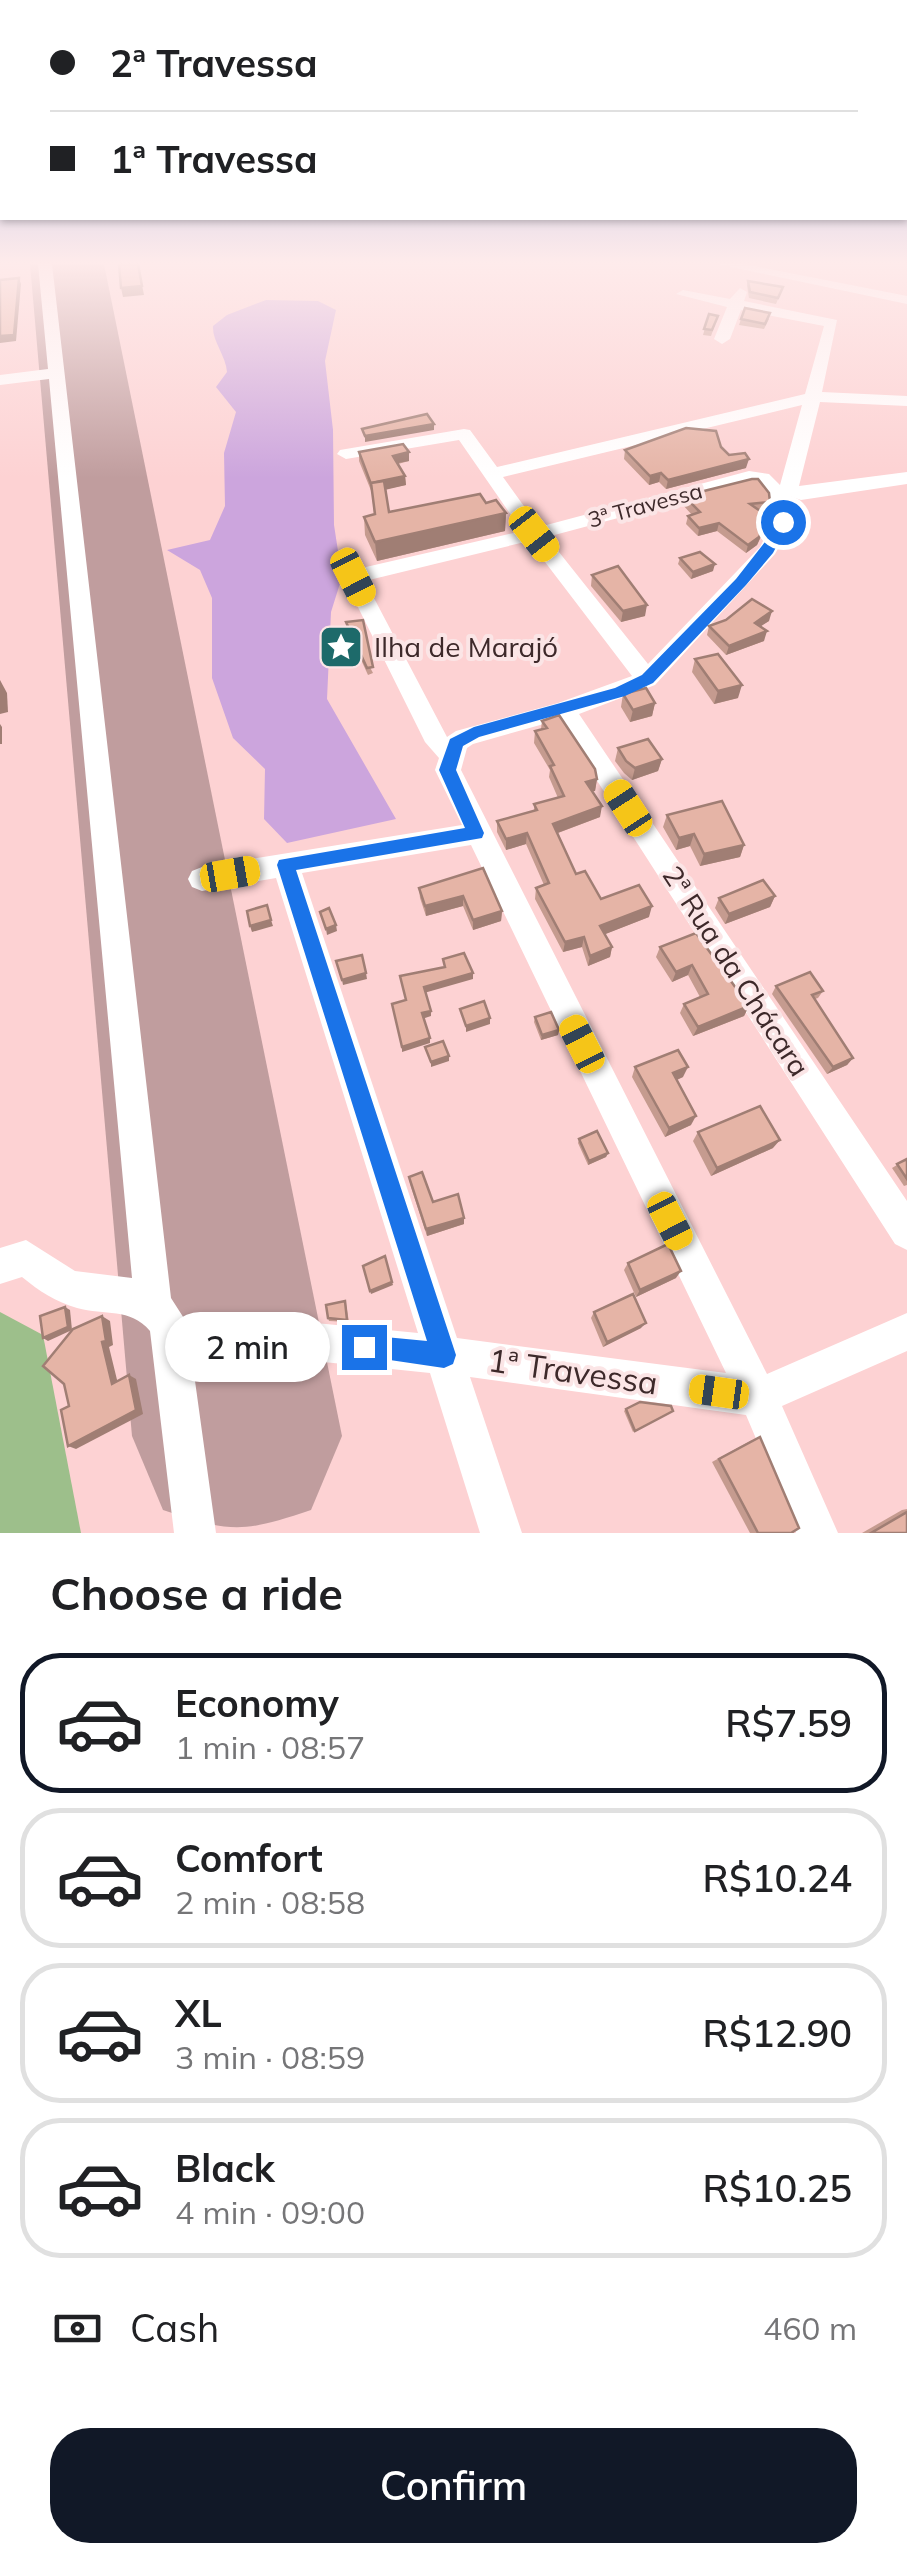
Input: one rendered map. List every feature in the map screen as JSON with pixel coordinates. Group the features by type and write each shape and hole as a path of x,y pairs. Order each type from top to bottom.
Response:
{"street":[{"path":"52,336 153,1303"},
{"path":"817,1533 758,1397 448,770 453,748 474,733 564,710 647,679 768,550 783,522 777,487 813,397 829,336"},
{"path":"0,380 55,374"},
{"path":"492,474 813,397 907,400"},
{"path":"346,454 464,434 534,534 647,679"},
{"name":"3ª Travessa","path":"453,748 437,742 353,577 748,477 801,494 907,478"},
{"name":"2ª Rua da Chácara","path":"564,710 907,1232"},
{"path":"202,879 476,833"},
{"path":"286,865 500,1533"},
{"path":"0,1266 26,1258 62,1285 81,1292 134,1295 153,1303 168,1323 195,1533"},
{"path":"758,1397 907,1332"},
{"name":"1ª Travessa","path":"285,1338 758,1397"}],"green space":[{"path":"0,1312 43,1335 81,1533 0,1533"}],"shaded area":[{"path":"330,336 325,361 333,430 334,525 342,577 331,612 327,699 396,819 287,843 264,819 265,769 233,738 212,678 212,598 200,570 167,550 210,540 225,506 224,453 236,412 216,387 227,372 215,337"}],"building":[{"path":"427,414 434,424 365,436 362,429"},
{"path":"686,428 716,431 721,447 729,455 745,453 749,459 668,480 661,473 650,476 625,450"},
{"path":"403,444 409,452 393,456 405,476 371,484 359,452"},
{"path":"758,479 769,493 770,502 750,504 769,517 759,537 748,545 719,523 699,528 688,516 700,512 684,496"},
{"path":"384,481 389,512 480,494 486,503 496,500 506,513 375,542 364,517 375,514 371,483"},
{"path":"700,552 715,564 693,572 680,558"},
{"path":"618,566 647,605 623,611 592,575"},
{"path":"752,599 772,611 755,623 767,631 729,646 709,626 726,620"},
{"path":"363,620 373,667 367,668 346,622"},
{"path":"718,654 742,685 718,691 695,659"},
{"path":"646,688 655,703 633,710 623,694"},
{"path":"559,715 595,769 597,779 586,782 602,806 553,824 576,874 585,871 601,899 639,885 652,906 600,926 612,947 590,956 584,937 565,942 536,888 549,883 527,833 506,839 497,821 537,810 534,804 564,796 550,766 554,765 535,731 547,728 542,721"},
{"path":"648,739 662,759 635,768 618,748"},
{"path":"722,801 744,845 704,854 694,834 679,838 667,815"},
{"path":"483,868 502,911 473,920 463,896 425,906 419,888"},
{"path":"763,880 775,896 729,914 719,898"},
{"path":"267,905 271,920 250,926 247,911"},
{"path":"329,908 336,925 326,929 320,912"},
{"path":"696,933 749,1006 698,1027 684,1004 708,994 692,965 676,972 660,947"},
{"path":"464,953 473,973 424,987 431,1011 422,1013 430,1038 402,1047 392,1004 406,1000 400,976 445,967 443,959"},
{"path":"362,955 366,973 342,980 336,961"},
{"path":"810,972 823,991 812,995 853,1058 833,1067 776,986"},
{"path":"484,1001 490,1018 466,1026 460,1009"},
{"path":"551,1012 559,1030 542,1035 535,1017"},
{"path":"443,1041 449,1056 431,1062 425,1047"},
{"path":"678,1050 688,1067 673,1073 696,1116 669,1128 635,1067"},
{"path":"760,1106 780,1140 717,1168 698,1132"},
{"path":"597,1131 608,1153 589,1161 579,1139"},
{"path":"907,1159 907,1179 897,1164"},
{"path":"422,1172 433,1202 458,1194 464,1218 426,1229 409,1177"},
{"path":"668,1244 681,1271 640,1290 628,1263"},
{"path":"385,1256 392,1282 370,1291 363,1266"},
{"path":"633,1294 646,1323 607,1342 594,1312"},
{"path":"345,1301 347,1320 328,1318 326,1305"},
{"path":"65,1307 68,1327 43,1338 40,1316"},
{"path":"102,1316 106,1341 102,1342 112,1384 129,1375 136,1410 68,1446 61,1410 69,1406 64,1384 43,1366 73,1329"},
{"path":"640,1402 671,1406 673,1411 635,1431 626,1409"},
{"path":"760,1437 799,1528 791,1533 758,1533 719,1459"},
{"path":"907,1512 907,1533 871,1533"}],"runway":[{"path":"77,336 237,1436"}],"place":[{"name":"Ilha de Marajó","path":"341,647"}],"route":[{"path":"364,1347 444,1355 286,865 476,833 448,770 456,743 474,733 564,710 647,679 741,582 768,550 783,522"}]}
